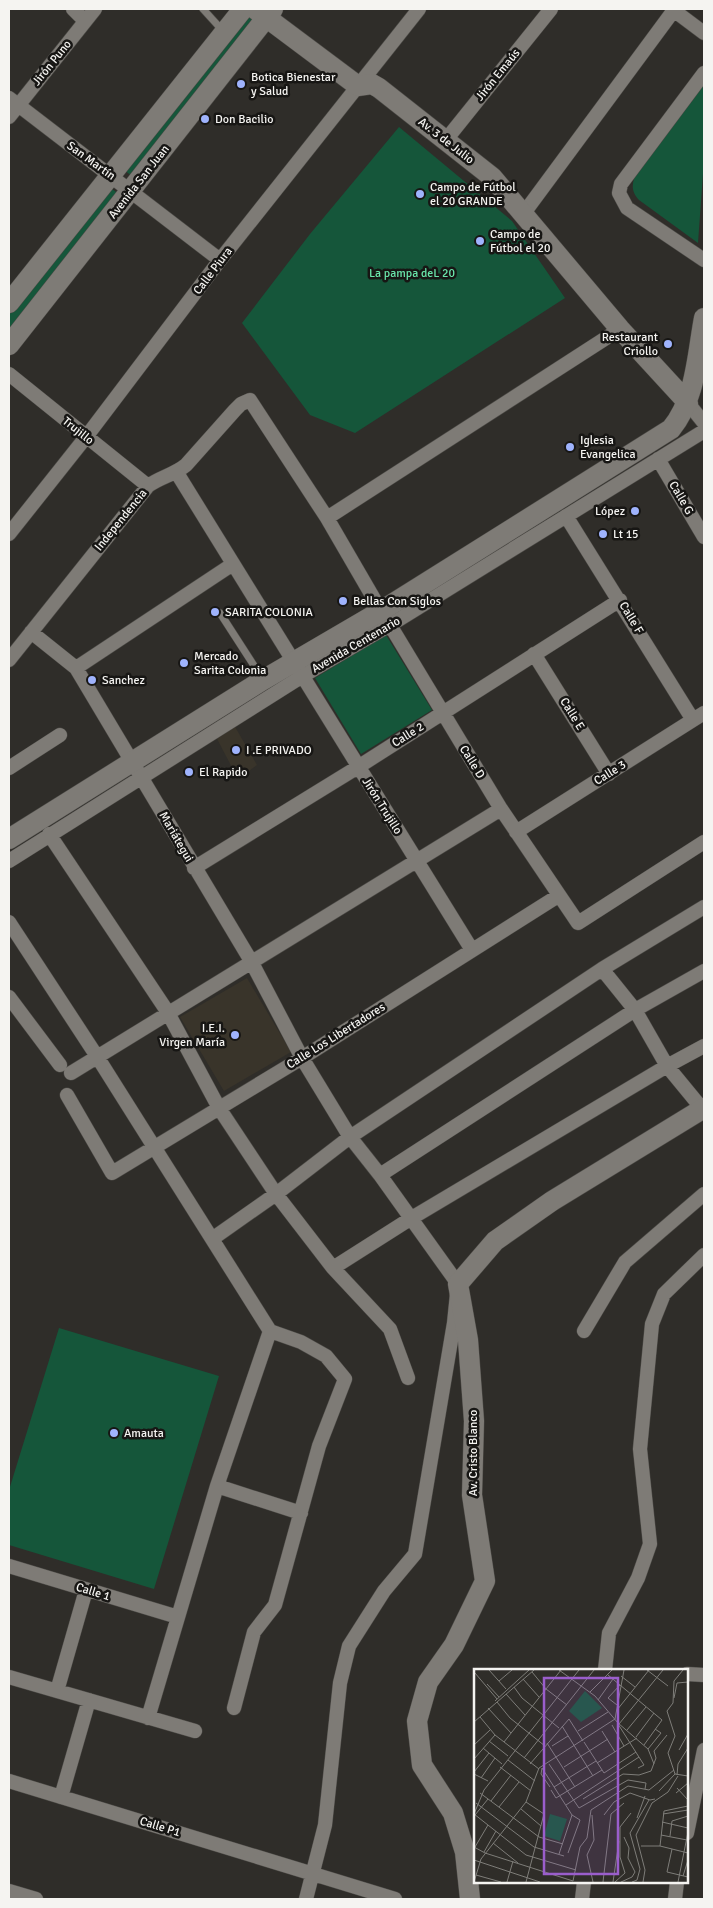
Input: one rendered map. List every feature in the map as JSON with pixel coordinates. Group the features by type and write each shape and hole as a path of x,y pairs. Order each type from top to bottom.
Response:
{"street":[{"path":"73,9 85,21"},
{"name":"Jirón Puno","path":"12,107 95,9"},
{"path":"9,303 243,9"},
{"name":"Calle Piura","path":"9,534 86,437 220,260 419,9"},
{"name":"Jirón Emaús","path":"445,141 551,9"},
{"path":"524,213 673,9 704,33"},
{"name":"Av. 3 de Julio","path":"265,12 358,86 372,84 379,88 492,177 620,329 688,403"},
{"name":"Avenida San Juan","path":"9,345 132,191 265,12"},
{"path":"704,73 621,184 619,193 627,208 704,260"},
{"name":"San Martín","path":"12,107 132,191 220,260"},
{"path":"704,318 688,403 704,423"},
{"path":"327,518 620,329"},
{"name":"Trujillo","path":"9,374 148,486"},
{"name":"Calle D","path":"250,400 327,518 442,714 501,809 578,923 704,842"},
{"name":"Independencia","path":"9,660 148,486 155,480 177,473 196,456 241,404 250,400"},
{"name":"Avenida Centenario","path":"385,618 671,429 682,416 688,403"},
{"name":"Avenida Centenario","path":"9,839 137,769 297,670 566,516 704,431"},
{"name":"Calle G","path":"658,459 704,537"},
{"name":"Jirón Trujillo","path":"177,473 297,670 472,950"},
{"name":"Calle F","path":"566,516 699,717"},
{"path":"76,668 234,564"},
{"name":"Calle 2","path":"194,868 358,767 620,600"},
{"name":"Mariátegui","path":"31,632 76,668 252,962 302,1058 350,1137 380,1175 458,1284"},
{"name":"Calle E","path":"534,654 609,774"},
{"name":"Avenida Centenario","path":"9,861 263,680 297,670"},
{"name":"Calle 3","path":"516,832 699,717"},
{"path":"9,768 60,735"},
{"path":"9,997 66,1069 98,1058 415,860 501,809"},
{"path":"49,834 169,1013 220,1108 276,1194 333,1268 390,1329 408,1378"},
{"name":"Calle Los Libertadores","path":"67,1095 112,1173 302,1058 558,896"},
{"path":"212,1240 350,1137 602,969 704,907"},
{"path":"9,922 98,1058 270,1332 301,1342 326,1356 345,1379 319,1446 275,1605 254,1632 234,1708"},
{"path":"306,1899 325,1825 340,1683 349,1646 384,1591 415,1554 454,1323 458,1284 495,1241 552,1201 704,1110 667,1066 635,1010 602,969"},
{"path":"380,1175 635,1010 704,971"},
{"path":"333,1268 410,1218 704,1046"},
{"path":"584,1332 625,1262 704,1194"},
{"path":"605,1669 609,1633 638,1578 650,1544 640,1449 652,1324 664,1294 704,1255"},
{"name":"Av. Cristo Blanco","path":"458,1284 468,1340 474,1421 472,1495 485,1581 454,1645 428,1682 418,1721 422,1765 453,1812 465,1852 470,1899"},
{"path":"148,1718 217,1486 270,1332"},
{"path":"217,1486 301,1513"},
{"name":"Calle 1","path":"9,1566 178,1617"},
{"path":"58,1691 86,1590"},
{"path":"688,1674 704,1675"},
{"path":"9,1677 195,1731"},
{"path":"61,1797 89,1700"},
{"path":"688,1824 693,1778 704,1750"},
{"name":"Calle P1","path":"9,1781 395,1899"},
{"path":"582,1899 584,1883"},
{"path":"675,1899 677,1883"},
{"path":"9,1891 36,1899"}],"lane":[{"path":"203,9 224,32"},
{"path":"220,613 263,680"}],"shaded area":[{"name":"I .E PRIVADO","path":"234,725 257,765 238,779 215,735"},
{"name":"I.E.I. Virgen María","path":"247,978 291,1052 224,1091 180,1017"}],"green space":[{"path":"249,16 257,22 132,176 124,170"},
{"path":"704,82 704,160 698,243 639,200 634,193 633,186 637,171"},
{"name":"La pampa deL 20","path":"399,127 512,221 565,298 355,433 310,415 242,323 310,234"},
{"path":"112,189 119,194 9,334 9,313 108,190"},
{"path":"386,635 432,710 361,754 315,678"},
{"name":"Amauta","path":"59,1328 219,1376 154,1589 9,1545 9,1490"}],"place":[{"name":"Botica Bienestar y Salud","path":"241,84"},
{"name":"Don Bacilio","path":"205,119"},
{"name":"Campo de Fútbol el 20 GRANDE","path":"420,194"},
{"name":"Campo de Fútbol el 20","path":"480,241"},
{"name":"Restaurant Criollo","path":"668,344"},
{"name":"Iglesia Evangelica","path":"570,447"},
{"name":"López","path":"635,511"},
{"name":"Lt 15","path":"603,534"},
{"name":"Bellas Con Siglos","path":"343,601"},
{"name":"SARITA COLONIA","path":"215,612"},
{"name":"Mercado Sarita Colonia","path":"184,663"},
{"name":"Sanchez","path":"92,680"},
{"name":"I .E PRIVADO","path":"236,750"},
{"name":"El Rapido","path":"189,772"},
{"name":"I.E.I. Virgen María","path":"235,1035"},
{"name":"Amauta","path":"114,1433"}]}
